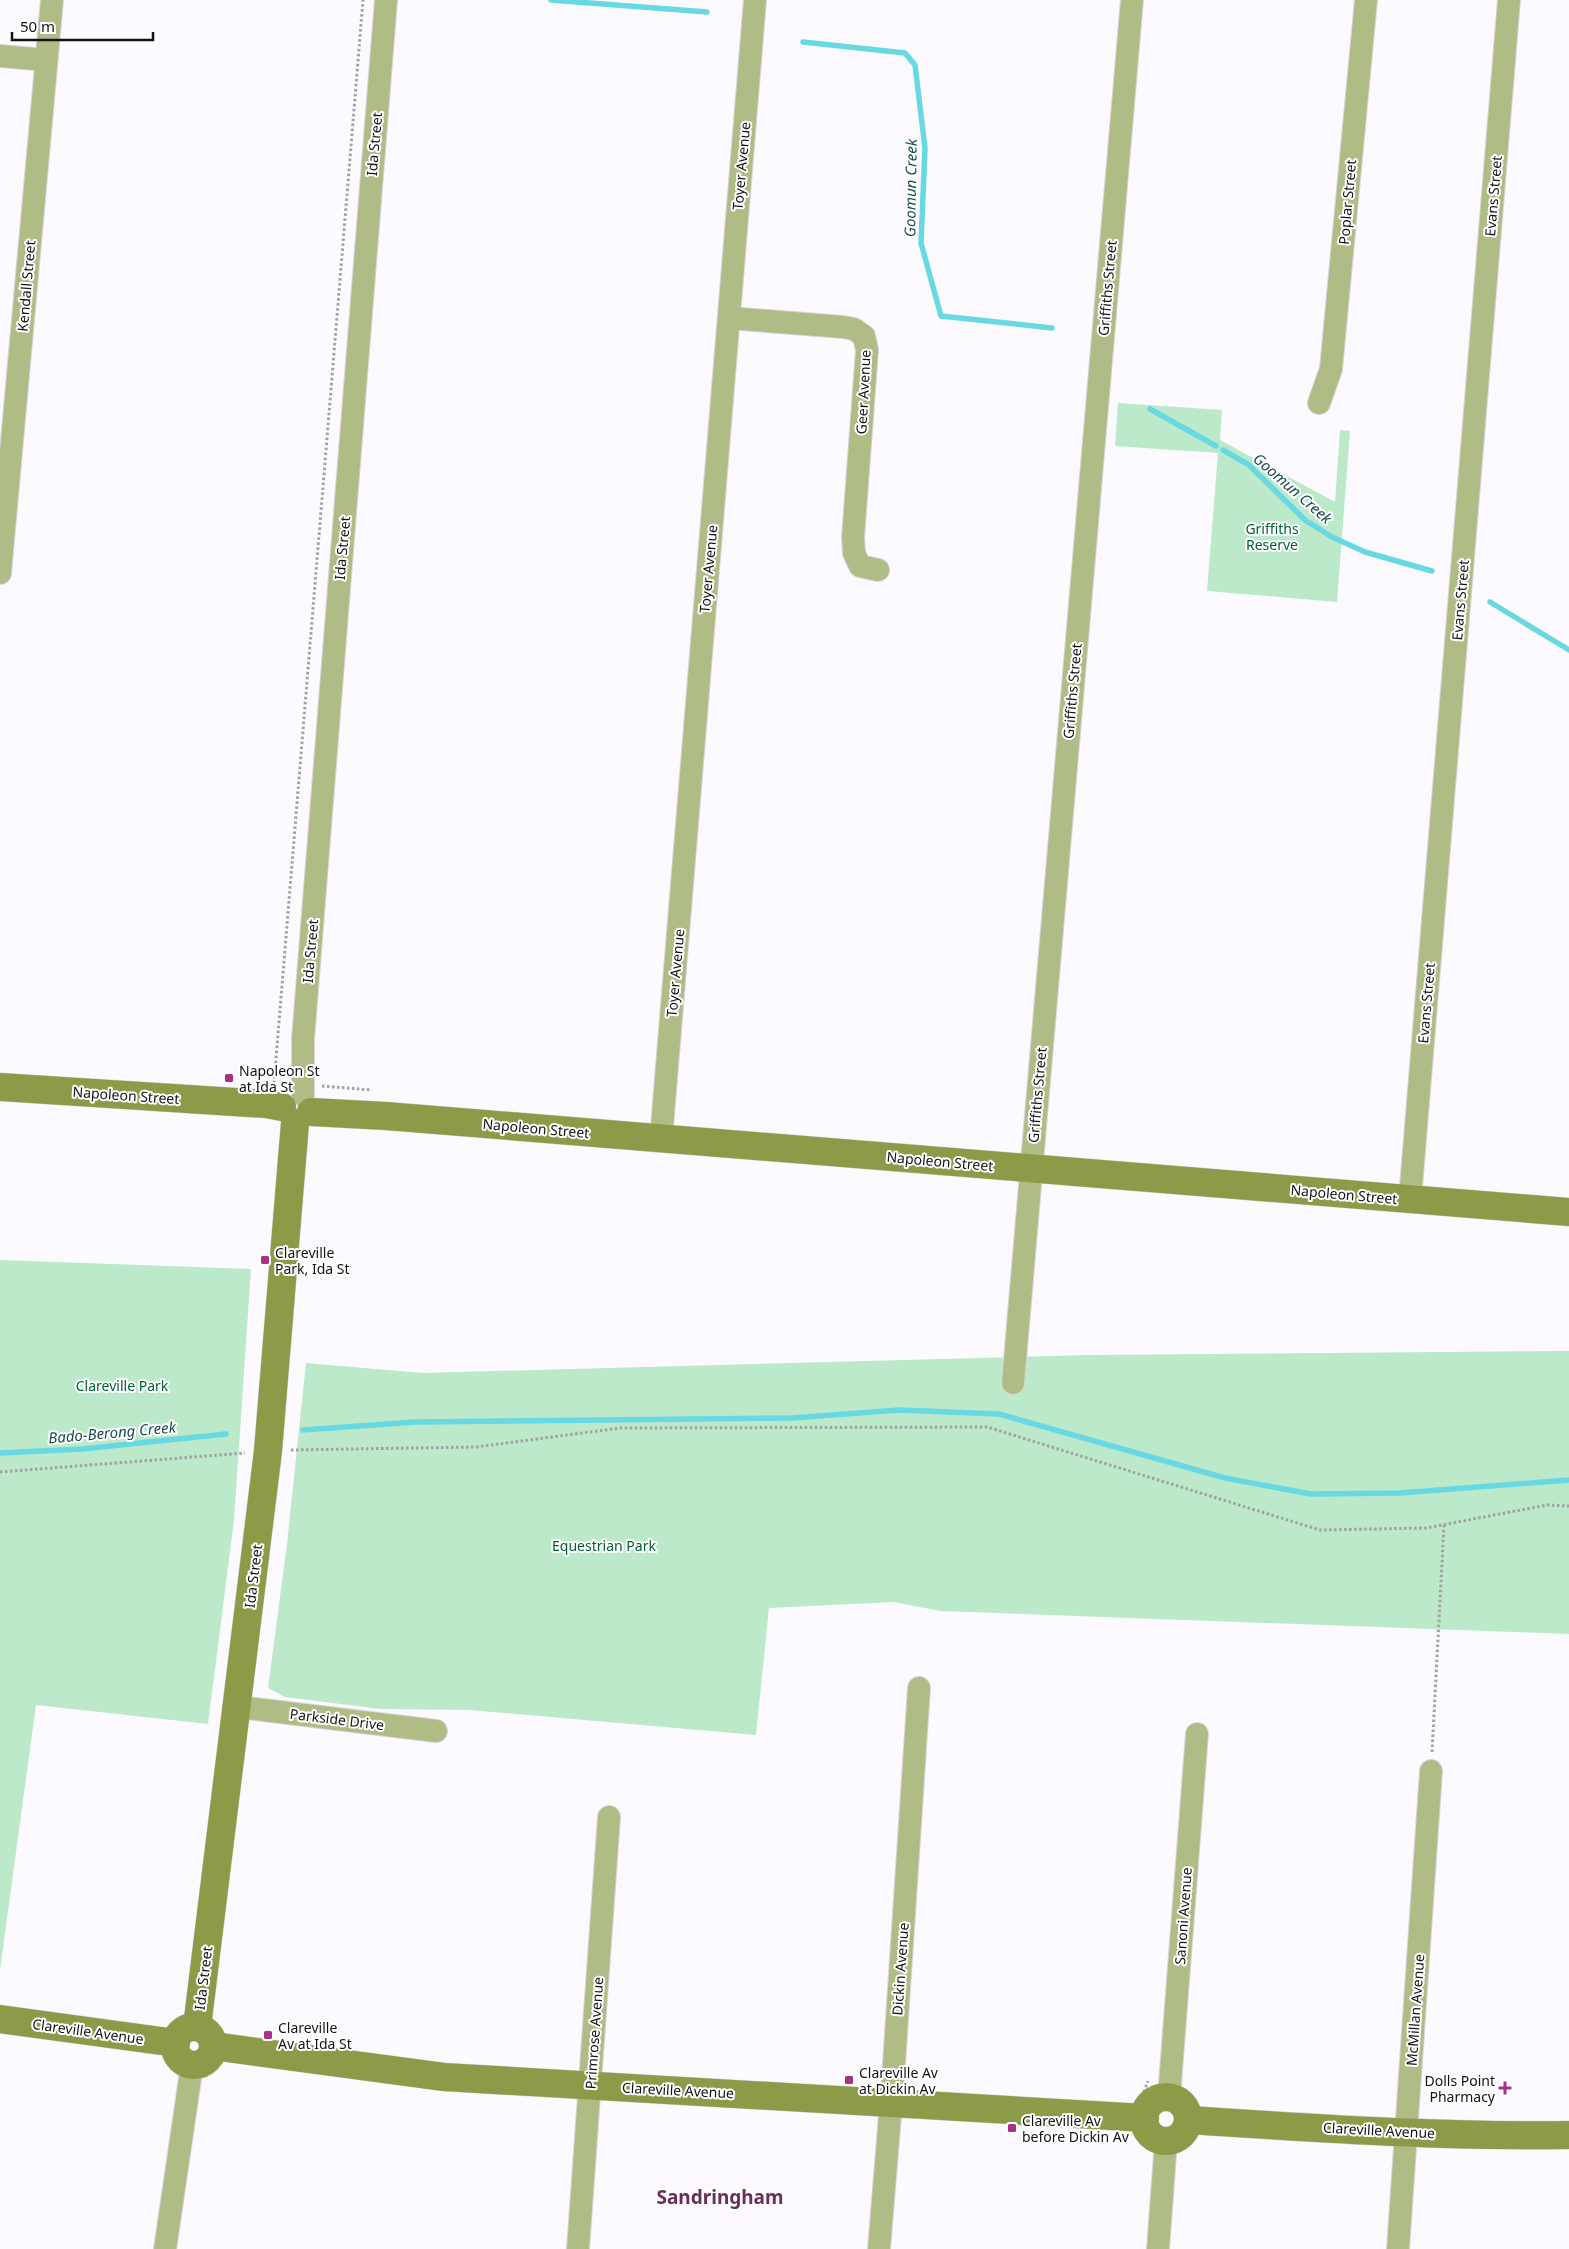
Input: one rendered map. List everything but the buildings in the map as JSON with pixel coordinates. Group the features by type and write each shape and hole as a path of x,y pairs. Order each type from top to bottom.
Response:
{"street":[{"name":"Kendall Street","path":"0,572 8,402 52,0"},
{"name":"Ida Street","path":"205,2036 238,1707 268,1451 292,1166 293,1104 305,1019 386,0"},
{"name":"Toyer Avenue","path":"661,1138 755,0"},
{"name":"Griffiths Street","path":"1013,1383 1132,0"},
{"name":"Poplar Street","path":"1319,403 1331,369 1366,0"},
{"name":"Evans Street","path":"1410,1199 1509,0"},
{"path":"0,56 46,60"},
{"name":"Geer Avenue","path":"729,318 848,328 854,329 864,336 867,350 852,538 854,553 860,566 878,570"},
{"name":"Napoleon Street","path":"0,1087 266,1104 293,1104 661,1138 1569,1212"},
{"name":"Dickin Avenue","path":"879,2249 891,2102 919,1688"},
{"name":"Parkside Drive","path":"238,1707 436,1731"},
{"name":"Sanoni Avenue","path":"1152,2103 1197,1734"},
{"name":"McMillan Avenue","path":"1398,2249 1431,1772"},
{"name":"Primrose Avenue","path":"578,2249 609,1817"},
{"name":"Clareville Avenue","path":"0,2019 176,2043"},
{"path":"185,2029 205,2036 212,2052 204,2062 192,2065 181,2060 176,2043 185,2029"},
{"name":"Clareville Avenue","path":"205,2036 444,2077 891,2102 1152,2103"},
{"path":"165,2249 192,2065"},
{"path":"1152,2103 1181,2103 1188,2114 1184,2133 1179,2137 1166,2141 1153,2137 1145,2125 1152,2103"},
{"name":"Clareville Avenue","path":"1188,2120 1407,2132 1512,2136 1569,2135"},
{"path":"1158,2249 1166,2141"}],"path":[{"name":"Ida Street","path":"293,1104 363,0"},
{"path":"0,1472 268,1451 476,1446 620,1428 987,1427 1320,1530 1426,1528 1547,1506 1569,1506"},
{"path":"1431,1772 1444,1525"},
{"path":"1148,2080 1152,2103"}],"green space":[{"name":"Griffiths Reserve","path":"1118,403 1222,410 1220,440 1335,502 1340,430 1350,431 1337,602 1207,591 1218,453 1115,446"},
{"name":"Clareville Park","path":"0,1260 251,1269 234,1520 208,1724 36,1705 0,1970"},
{"name":"Equestrian Park","path":"1569,1351 1569,1634 940,1611 894,1602 769,1608 756,1735 470,1710 380,1709 285,1697 268,1688 287,1544 306,1363 422,1373 1088,1355"}],"waterway":[{"name":"Goomun Creek","path":"551,0 707,12"},
{"name":"Goomun Creek","path":"803,42 905,53 915,65 925,148 921,243 941,316 1052,328"},
{"name":"Goomun Creek","path":"1150,409 1216,446"},
{"name":"Goomun Creek","path":"1223,450 1249,465 1305,520 1332,537 1365,552 1432,571"},
{"name":"Goomun Creek","path":"1490,602 1569,650"},
{"path":"303,1430 415,1422 792,1418 899,1410 999,1414 1225,1478 1311,1494 1400,1493 1569,1480"},
{"name":"Bado-Berong Creek","path":"0,1453 82,1449 226,1434"}],"place":[{"name":"Napoleon St at Ida St","path":"229,1078"},
{"name":"Clareville Park, Ida St","path":"265,1260"},
{"name":"Clareville Av at Ida St","path":"268,2035"},
{"name":"Clareville Av at Dickin Av","path":"849,2080"},
{"name":"Dolls Point Pharmacy","path":"1505,2088"},
{"name":"Clareville Av before Dickin Av","path":"1012,2128"}],"district":[{"name":"Sandringham","path":"720,2197"}]}
